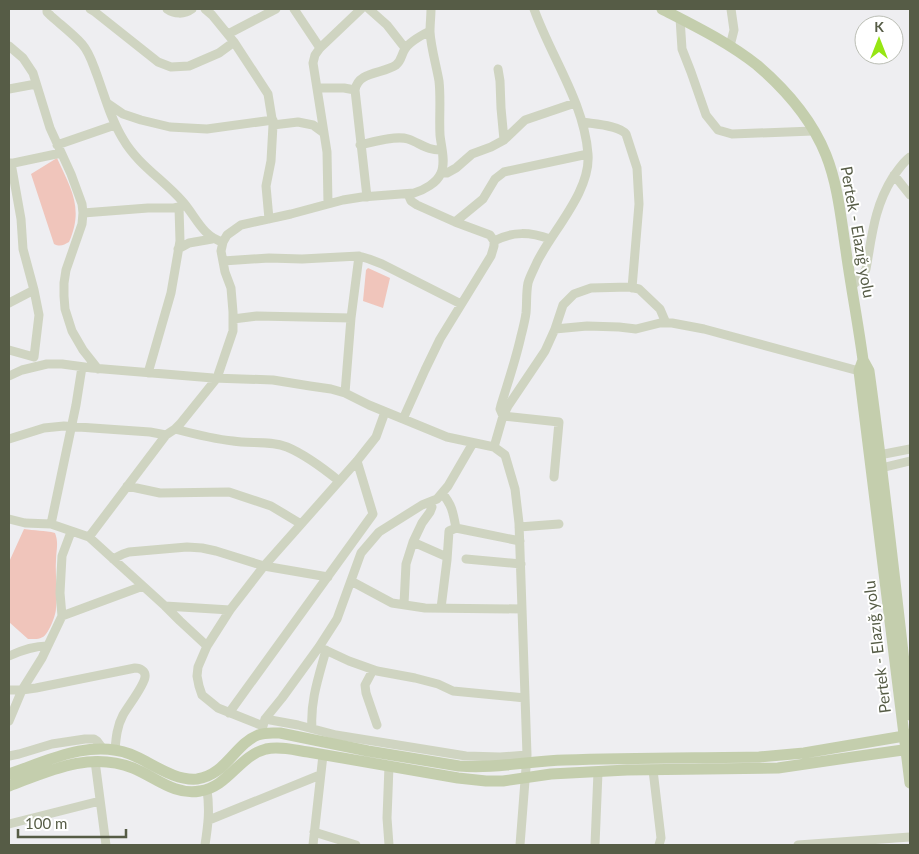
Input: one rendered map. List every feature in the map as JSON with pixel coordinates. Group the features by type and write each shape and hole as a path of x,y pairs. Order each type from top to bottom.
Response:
{"main road":[{"name":"Pertek - Elazığ yolu","path":"662,9 730,46 756,65 779,86 797,107 825,154 835,182 863,360 869,372 875,455"},
{"name":"Pertek - Elazığ yolu","path":"863,360 860,372 877,469 907,736 910,783"},
{"name":"Pertek - Elazığ yolu","path":"877,469 889,533 910,715"},
{"path":"9,774 77,751 103,749 115,750 135,756 180,777 196,779 218,770 264,726 280,732 368,751 459,766 489,767 527,759 759,757 804,753 907,736"},
{"path":"9,786 65,765 94,761 133,768 177,790 198,792 216,786 225,780 250,756 266,749 284,748 472,780 503,781 551,774 778,768 908,750"}],"street":[{"path":"47,9 47,12 83,45 92,60 115,125 123,140 205,232 212,238 222,242"},
{"path":"90,9 158,62 171,67 189,66 219,53 234,42"},
{"path":"167,9 173,13 188,12 192,9"},
{"path":"205,9 234,42 268,94 273,123 271,161 266,186 269,219"},
{"path":"228,34 276,9"},
{"path":"294,9 320,48"},
{"path":"328,204 327,152 313,63 315,55 320,48 361,9"},
{"path":"369,9 386,25 405,48"},
{"path":"88,537 166,435 175,429 217,378 232,331 233,319 231,288 225,272 222,251 222,242 226,235 241,225 343,200 414,193 426,188 441,173 443,162 439,82 430,30 431,9"},
{"path":"503,416 500,405 521,338 526,314 528,283 550,239 575,201 586,176 588,165 588,154 582,122 534,9"},
{"path":"730,46 734,30 731,9"},
{"path":"680,18 682,49 706,115 718,130 732,134 813,131"},
{"path":"367,197 360,145 356,85 362,78 395,66 402,60 405,48 430,30"},
{"path":"9,46 23,58 33,73 50,128 80,196 83,213 80,234 66,270 64,284 65,309 72,331 83,350 98,369"},
{"path":"498,68 504,140"},
{"path":"9,89 36,84"},
{"path":"317,88 355,90"},
{"path":"107,103 123,114 170,127 207,129 298,122 313,125 324,133"},
{"path":"441,173 447,173 472,154 491,148 504,140 524,120 575,103"},
{"path":"582,122 617,128 624,131 628,138 637,168 639,204 632,288"},
{"path":"37,366 34,357 39,315 23,249 22,219 10,164 59,149 115,125"},
{"path":"360,145 402,138 428,148 442,150"},
{"path":"455,222 483,199 495,179 504,172 534,164 588,154"},
{"path":"852,286 866,270 875,216 885,191 894,175 910,156"},
{"path":"894,175 910,195"},
{"path":"403,419 440,339 491,256 494,246 494,241 490,235 416,205 411,201 408,194"},
{"path":"83,213 182,206"},
{"path":"148,373 171,292 180,241 182,206"},
{"path":"494,241 504,236 521,233 550,239"},
{"path":"178,249 189,243 212,238"},
{"path":"223,260 359,256 382,264 461,304"},
{"path":"345,393 351,318 359,256"},
{"path":"494,447 503,416 508,406 545,351 563,305 574,294 591,288 632,288 639,290 660,309 666,323"},
{"path":"9,302 34,290"},
{"path":"233,319 258,316 351,318"},
{"path":"554,329 587,326 636,329 660,323 672,323 794,353 860,372"},
{"path":"9,350 34,357"},
{"path":"9,376 37,366 62,364 148,373 273,380 331,389 345,393 385,412 448,437 494,447 505,455 515,489 521,564 527,759 520,845"},
{"path":"51,524 67,455 82,367"},
{"path":"385,412 376,437 264,566 230,610 207,646 198,667 198,686 202,695 218,708 264,726 285,722 336,735 466,756 527,759"},
{"path":"503,416 559,422 554,477"},
{"path":"9,438 55,426 150,432 166,435"},
{"path":"175,429 221,440 275,444 286,447 319,466 339,481"},
{"path":"312,728 313,700 323,649 361,552 379,532 437,498 448,486 473,443"},
{"path":"875,455 910,449"},
{"path":"229,713 373,514 357,461"},
{"path":"877,469 910,461"},
{"path":"127,486 160,492 229,492 271,506 301,524"},
{"path":"442,493 449,502 456,528"},
{"path":"404,604 406,564 413,542 432,508 429,502"},
{"path":"9,519 25,523 51,524 88,537 207,646"},
{"path":"519,527 559,524"},
{"path":"441,608 449,531 456,528 520,541"},
{"path":"9,721 22,690 42,658 62,616 60,593 62,556 71,532"},
{"path":"413,542 447,557"},
{"path":"113,559 129,552 187,547 202,548 216,550 264,566 328,577"},
{"path":"466,558 521,564"},
{"path":"351,581 392,603 425,608 522,609"},
{"path":"62,616 143,586"},
{"path":"165,606 230,610"},
{"path":"9,656 32,647 47,646"},
{"path":"323,649 373,670 438,684 453,691 526,698"},
{"path":"266,749 264,726 282,698 323,649"},
{"path":"9,690 22,690 135,668 141,669 145,674 145,678 121,719 115,750"},
{"path":"373,670 366,684 366,693 377,725"},
{"path":"9,756 52,744 85,739 97,741 103,749"},
{"path":"313,845 323,755"},
{"path":"94,761 106,845"},
{"path":"389,766 387,818 389,845"},
{"path":"653,770 661,838 659,845"},
{"path":"595,845 598,772"},
{"path":"209,820 320,775"},
{"path":"205,845 209,820 207,790"},
{"path":"9,824 100,801"},
{"path":"314,832 356,845"},
{"path":"798,845 910,837"}],"shaded area":[{"path":"57,158 71,189 75,209 73,230 69,242 64,245 54,244 31,174"},
{"path":"368,268 390,278 383,308 363,301 366,270"},
{"path":"24,529 55,533 57,540 56,611 48,632 38,639 28,639 9,622 9,562"}]}
